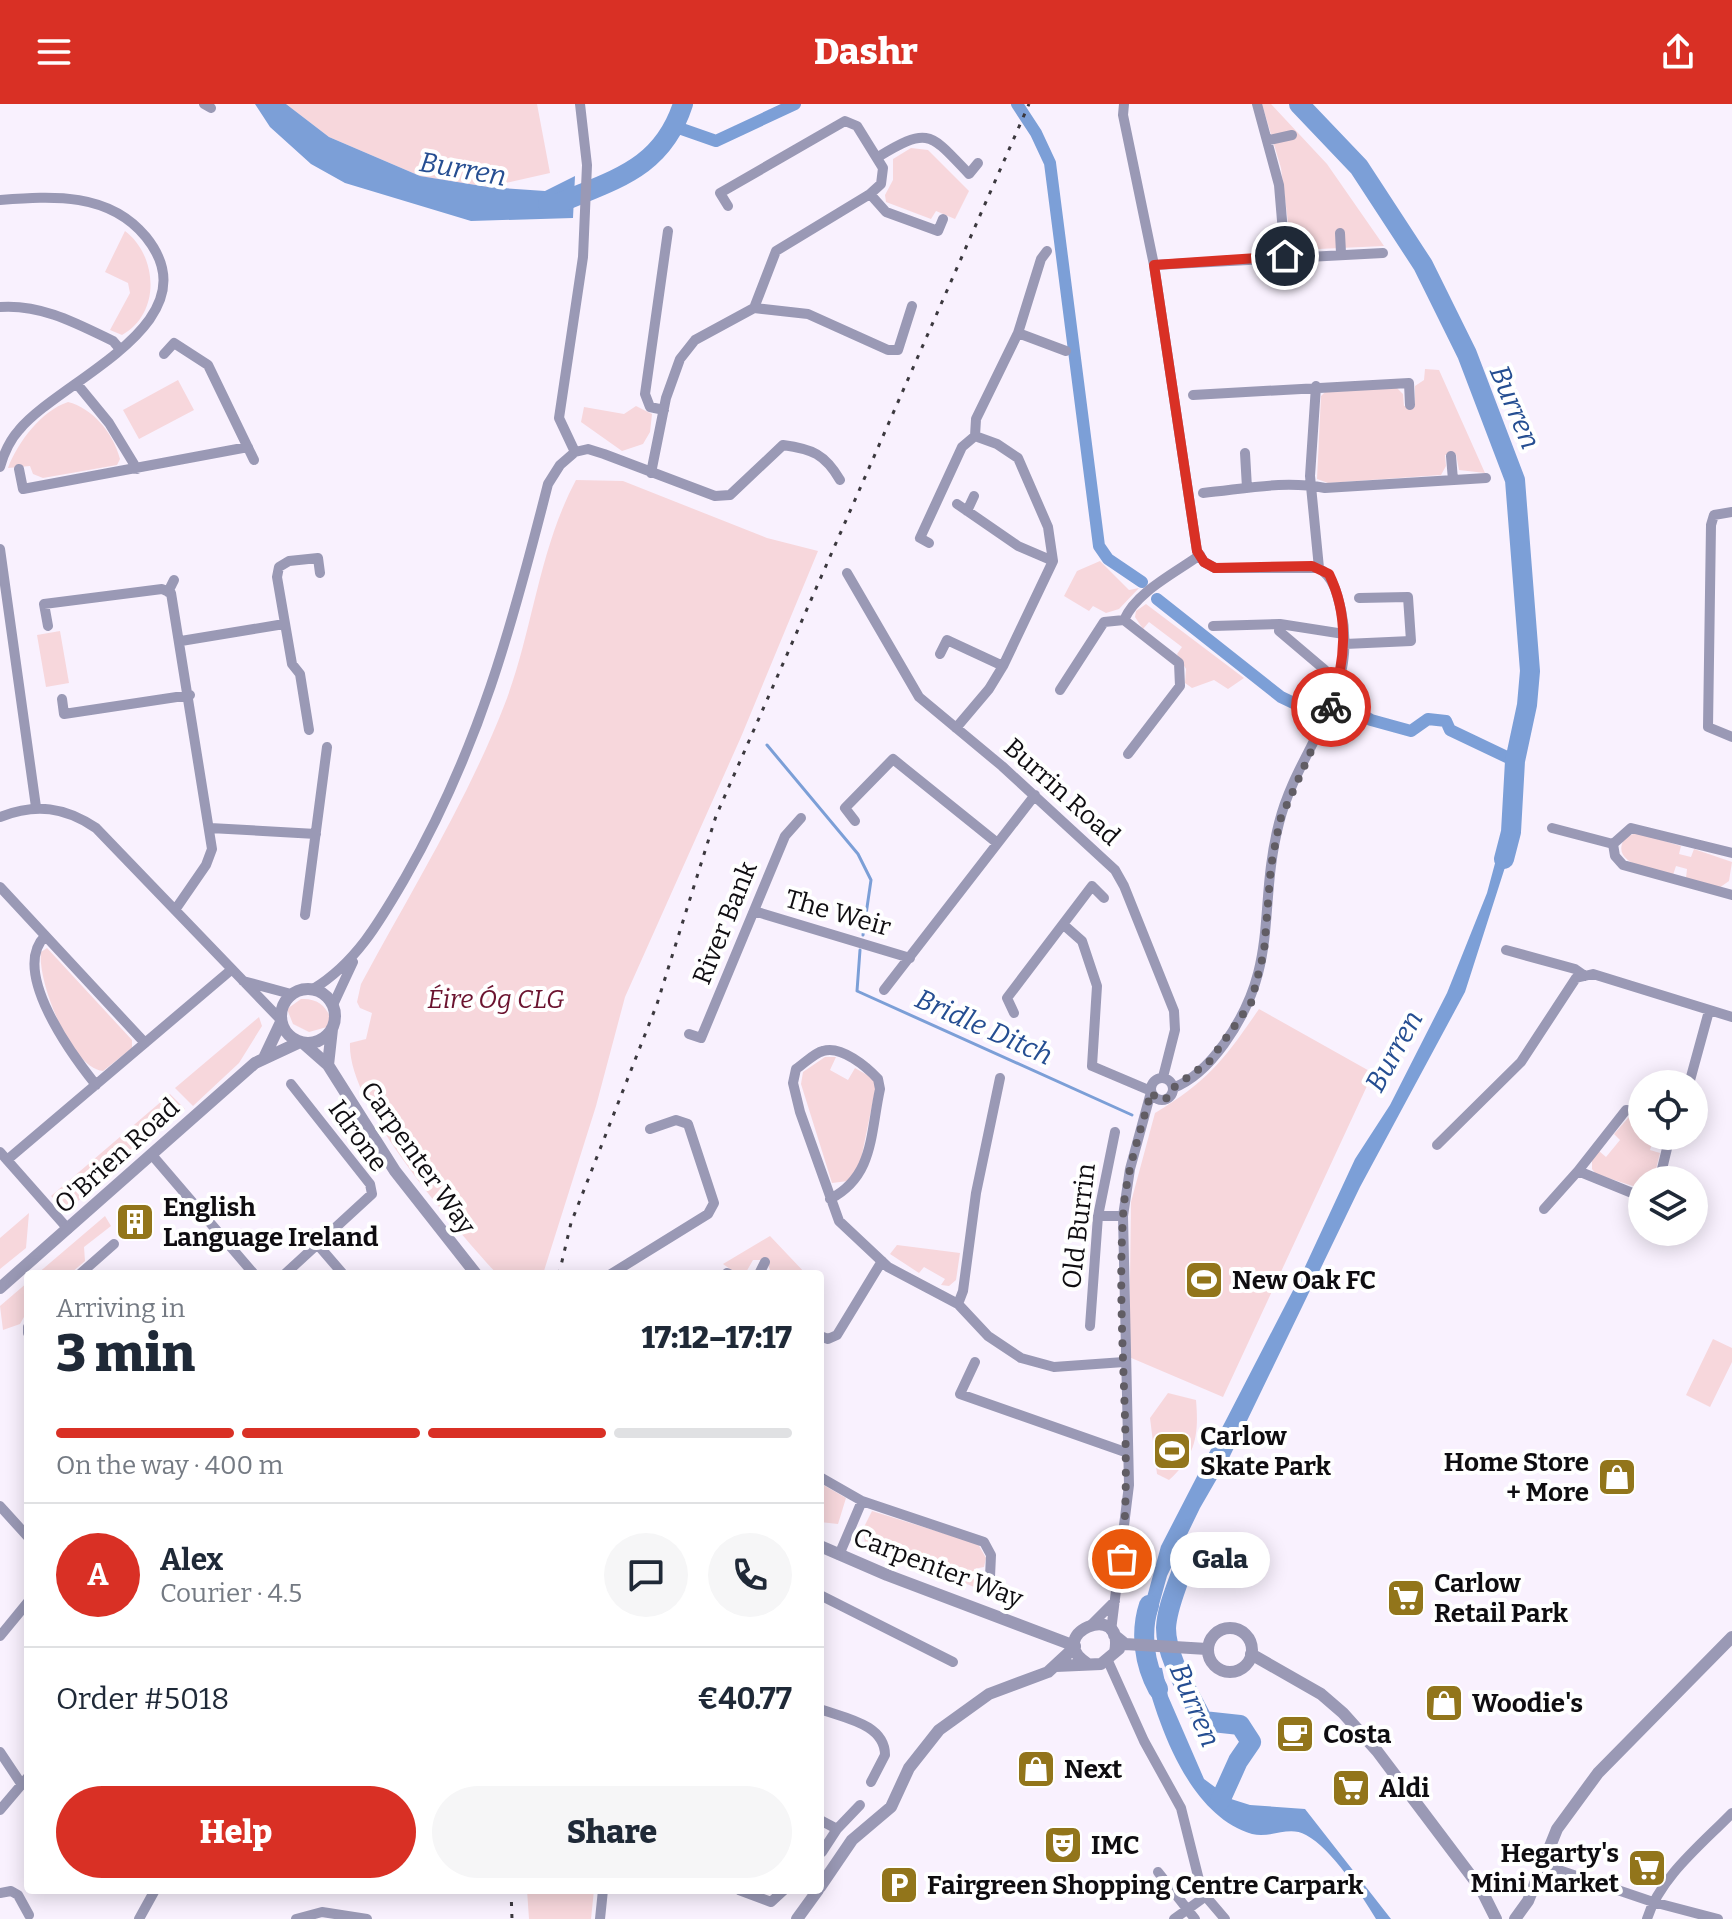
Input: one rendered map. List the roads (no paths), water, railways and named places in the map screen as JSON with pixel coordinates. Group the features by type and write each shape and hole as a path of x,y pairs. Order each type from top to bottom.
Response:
{"street":[{"path":"575,452 559,418 583,257 587,165 580,104"},
{"path":"1124,104 1123,115 1154,265 1184,479 1200,555 1204,562 1215,568 1319,568 1329,574 1334,585 1344,639 1329,715 1280,820 1271,866 1264,952 1251,1003 1209,1062 1173,1088 1170,1097 1161,1100 1144,1117"},
{"path":"1257,104 1279,185 1285,256"},
{"path":"728,206 720,193 837,122 857,126 878,157 884,176 870,194 776,251 754,308"},
{"path":"1269,140 1292,135"},
{"path":"878,157 911,137 920,136 940,143 969,174 978,163"},
{"path":"870,194 886,212 938,231 943,219"},
{"path":"0,200 71,196 131,219 145,237 163,274 158,308 141,333 19,429 4,451 0,467"},
{"path":"664,410 650,407 645,394 668,231"},
{"path":"1340,233 1341,253"},
{"path":"929,543 920,538 962,447 975,436 976,419 1018,333 1041,259 1047,251"},
{"path":"1154,265 1383,253"},
{"path":"0,307 23,305 55,314 113,341 119,348"},
{"path":"651,473 664,410 680,359 695,340 754,308 808,314 888,350 898,350 912,306"},
{"path":"1045,343 1050,330"},
{"path":"1018,333 1066,351"},
{"path":"164,354 174,343 208,365 254,460"},
{"path":"1193,395 1409,383 1410,405"},
{"path":"77,384 109,423 137,469"},
{"path":"1316,386 1311,486 1319,568"},
{"path":"956,728 989,689 1003,666 1053,561 1048,527 1018,458 997,444 975,436"},
{"path":"0,817 36,807 65,812 96,828 281,1020 288,1034 302,1042 322,1039 332,1029 333,1005 357,952 421,849 467,751 507,645 548,484 560,465 575,452 588,449 715,496 730,495 783,445 804,448 829,461 840,480"},
{"path":"19,469 23,489 248,447"},
{"path":"1245,453 1247,488"},
{"path":"1451,456 1453,480"},
{"path":"1203,493 1287,483 1325,488 1486,478"},
{"path":"967,511 974,496"},
{"path":"957,504 1018,546 1053,561"},
{"path":"1732,512 1714,515 1711,525 1708,727 1732,737"},
{"path":"0,549 36,807"},
{"path":"1124,620 1128,611 1145,595 1200,555"},
{"path":"309,730 300,674 292,664 284,624 279,567 289,561 318,558 320,573"},
{"name":"Burrin Road","path":"847,573 919,697 1035,795 1115,870 1174,1011 1175,1030 1163,1077"},
{"path":"168,592 174,580"},
{"path":"48,626 44,604 162,589 174,600 212,849 206,865 175,910"},
{"path":"1213,626 1280,624 1344,639 1411,641 1408,597 1378,604 1359,598"},
{"path":"1060,690 1104,622 1124,620 1179,663 1182,675 1180,686 1128,754"},
{"path":"181,641 284,624"},
{"path":"1280,624 1279,631 1325,670"},
{"path":"940,654 947,640 1003,666"},
{"path":"62,699 64,714 190,695"},
{"path":"305,915 327,747"},
{"path":"855,821 845,808 893,759 996,842"},
{"path":"884,990 1035,795"},
{"name":"River Bank","path":"689,1034 701,1038 785,836 801,818"},
{"path":"210,828 316,834"},
{"path":"1552,828 1613,844"},
{"path":"1613,844 1631,828 1732,853"},
{"path":"1613,844 1615,856 1623,865 1732,895"},
{"path":"1014,1013 1007,998 1065,926 1092,886 1104,898"},
{"path":"0,887 145,1043"},
{"name":"The Weir","path":"754,911 910,958"},
{"path":"1065,926 1082,941 1097,986 1092,1066 1149,1088 1161,1100"},
{"path":"45,936 38,943 33,960 40,985 72,1055 96,1085"},
{"path":"1506,950 1575,969 1585,976"},
{"path":"243,981 291,994 313,989 336,975 357,952"},
{"path":"68,1229 4,1156 96,1085 231,970"},
{"path":"1437,1145 1521,1062 1576,978 1593,974 1732,1017"},
{"path":"313,989 325,994 333,1005"},
{"path":"281,1020 282,1005 291,994"},
{"path":"1693,1070 1709,1011"},
{"name":"O'Brien Road","path":"264,1058 281,1020"},
{"name":"Carpenter Way","path":"328,1065 332,1029"},
{"name":"O'Brien Road","path":"0,1288 264,1058 302,1042"},
{"name":"Carpenter Way","path":"302,1042 328,1065 395,1171 473,1270"},
{"path":"830,1199 848,1189 862,1174 880,1089 878,1079 855,1060 836,1051 822,1051 796,1069 793,1083 830,1199 839,1221 882,1261 958,1304 988,1336 1021,1358 1054,1367 1124,1362"},
{"path":"1173,1088 1163,1077 1149,1088 1130,1169 1123,1216 1127,1516 1113,1632 1116,1652 1144,1741 1181,1808 1206,1896 1225,1919"},
{"path":"958,1304 963,1291 976,1193 1000,1078"},
{"name":"Idrone","path":"290,1270 372,1194 370,1184 291,1084"},
{"path":"1544,1209 1628,1110"},
{"path":"617,1270 708,1214 714,1203 688,1124 676,1120 650,1129"},
{"name":"Old Burrin","path":"1090,1326 1098,1216 1115,1132"},
{"path":"152,1155 251,1270"},
{"path":"1578,1171 1628,1191"},
{"path":"1098,1216 1123,1216"},
{"path":"85,1270 114,1244"},
{"path":"318,1245 340,1270"},
{"path":"824,1338 837,1335 882,1261"},
{"path":"761,1270 765,1262"},
{"path":"975,1362 960,1394 1128,1453"},
{"path":"824,1479 862,1501 984,1542 991,1555 990,1577"},
{"path":"839,1555 862,1501"},
{"path":"0,1506 24,1533"},
{"name":"Carpenter Way","path":"824,1548 1041,1630 1075,1646"},
{"path":"824,1597 953,1662"},
{"path":"1056,1666 1075,1646 1079,1632 1092,1624 1115,1601"},
{"path":"2,1629 24,1606"},
{"path":"1092,1624 1113,1632"},
{"path":"824,1882 852,1840 891,1807 909,1768 939,1730 989,1694 1056,1666 1088,1664 1116,1652 1202,1649 1217,1631 1230,1627 1247,1636 1251,1654 1244,1667 1230,1672 1217,1668 1202,1649"},
{"name":"Carpenter Way","path":"1041,1630 1079,1632"},
{"path":"1515,1919 1528,1901 1557,1829 1598,1773 1732,1637"},
{"path":"1075,1646 1088,1664"},
{"path":"1251,1654 1312,1689 1343,1713 1377,1751 1481,1889 1496,1919"},
{"path":"824,1710 871,1728 880,1738 885,1755 871,1782"},
{"path":"0,1752 24,1780"},
{"path":"0,1810 24,1782"},
{"path":"824,1849 837,1829 860,1805"},
{"path":"1647,1919 1653,1902 1732,1814"},
{"path":"824,1822 837,1829"},
{"path":"1544,1865 1653,1902 1718,1919"},
{"path":"1158,1872 1195,1919"},
{"path":"0,1893 11,1891 18,1895 29,1915"},
{"path":"139,1919 153,1894"},
{"path":"600,1919 603,1894"},
{"path":"750,1894 771,1902 780,1894"},
{"path":"797,1919 815,1894"},
{"path":"1174,1919 1206,1896"},
{"path":"296,1919 322,1912 367,1919"}],"water":[{"path":"255,104 286,104 329,137 420,176 488,187 545,191 575,176 573,218 471,221 345,183 311,164 270,127"},
{"path":"1504,830 1516,833 1465,992 1360,1187 1230,1456 1200,1508 1167,1576 1152,1630 1138,1630 1161,1546 1303,1271 1355,1159 1390,1105 1447,993 1487,893"},
{"path":"1143,1666 1162,1668 1168,1696 1204,1779 1231,1799 1250,1805 1305,1809 1391,1919 1376,1919 1336,1861 1306,1835 1293,1831 1252,1834 1230,1824 1210,1808 1193,1788 1167,1740"}],"waterway":[{"name":"Burren","path":"548,204 557,204 617,179 649,158 663,144 683,104"},
{"path":"676,127 716,141 795,104"},
{"path":"1017,104 1036,133 1050,163 1099,546 1108,559 1142,582"},
{"name":"Burren","path":"1299,104 1359,167 1423,265 1467,354 1515,480 1530,671 1527,705 1515,761 1511,832 1504,859"},
{"path":"1157,599 1281,697 1302,707 1352,709 1371,720 1411,731 1428,719 1446,721 1450,730 1515,761"},
{"name":"Bridle Ditch","path":"767,745 858,854 871,880 863,935"},
{"name":"Bridle Ditch","path":"860,950 857,991 1132,1115"},
{"path":"1183,1567 1166,1628 1174,1663 1203,1721 1240,1725 1251,1742 1238,1761 1220,1801"},
{"name":"Burren","path":"1149,1605 1145,1648 1149,1669 1158,1689"}],"railway":[{"path":"560,1270 571,1223 657,1004 716,816 1029,104"},
{"path":"511,1894 512,1919"}],"place":[{"name":"English Language Ireland","path":"135,1222"},
{"name":"New Oak FC","path":"1204,1280"},
{"name":"Carlow Skate Park","path":"1172,1451"},
{"name":"Home Store + More","path":"1617,1477"},
{"name":"Gala","path":"1122,1559"},
{"name":"Carlow Retail Park","path":"1406,1598"},
{"name":"Woodie's","path":"1444,1703"},
{"name":"Costa","path":"1295,1734"},
{"name":"Next","path":"1036,1769"},
{"name":"Aldi","path":"1351,1788"},
{"name":"IMC","path":"1063,1845"},
{"name":"Hegarty's Mini Market","path":"1647,1868"},
{"name":"Fairgreen Shopping Centre Carpark","path":"899,1885"}],"park label":[{"name":"Éire Óg CLG","path":"496,999"}]}
